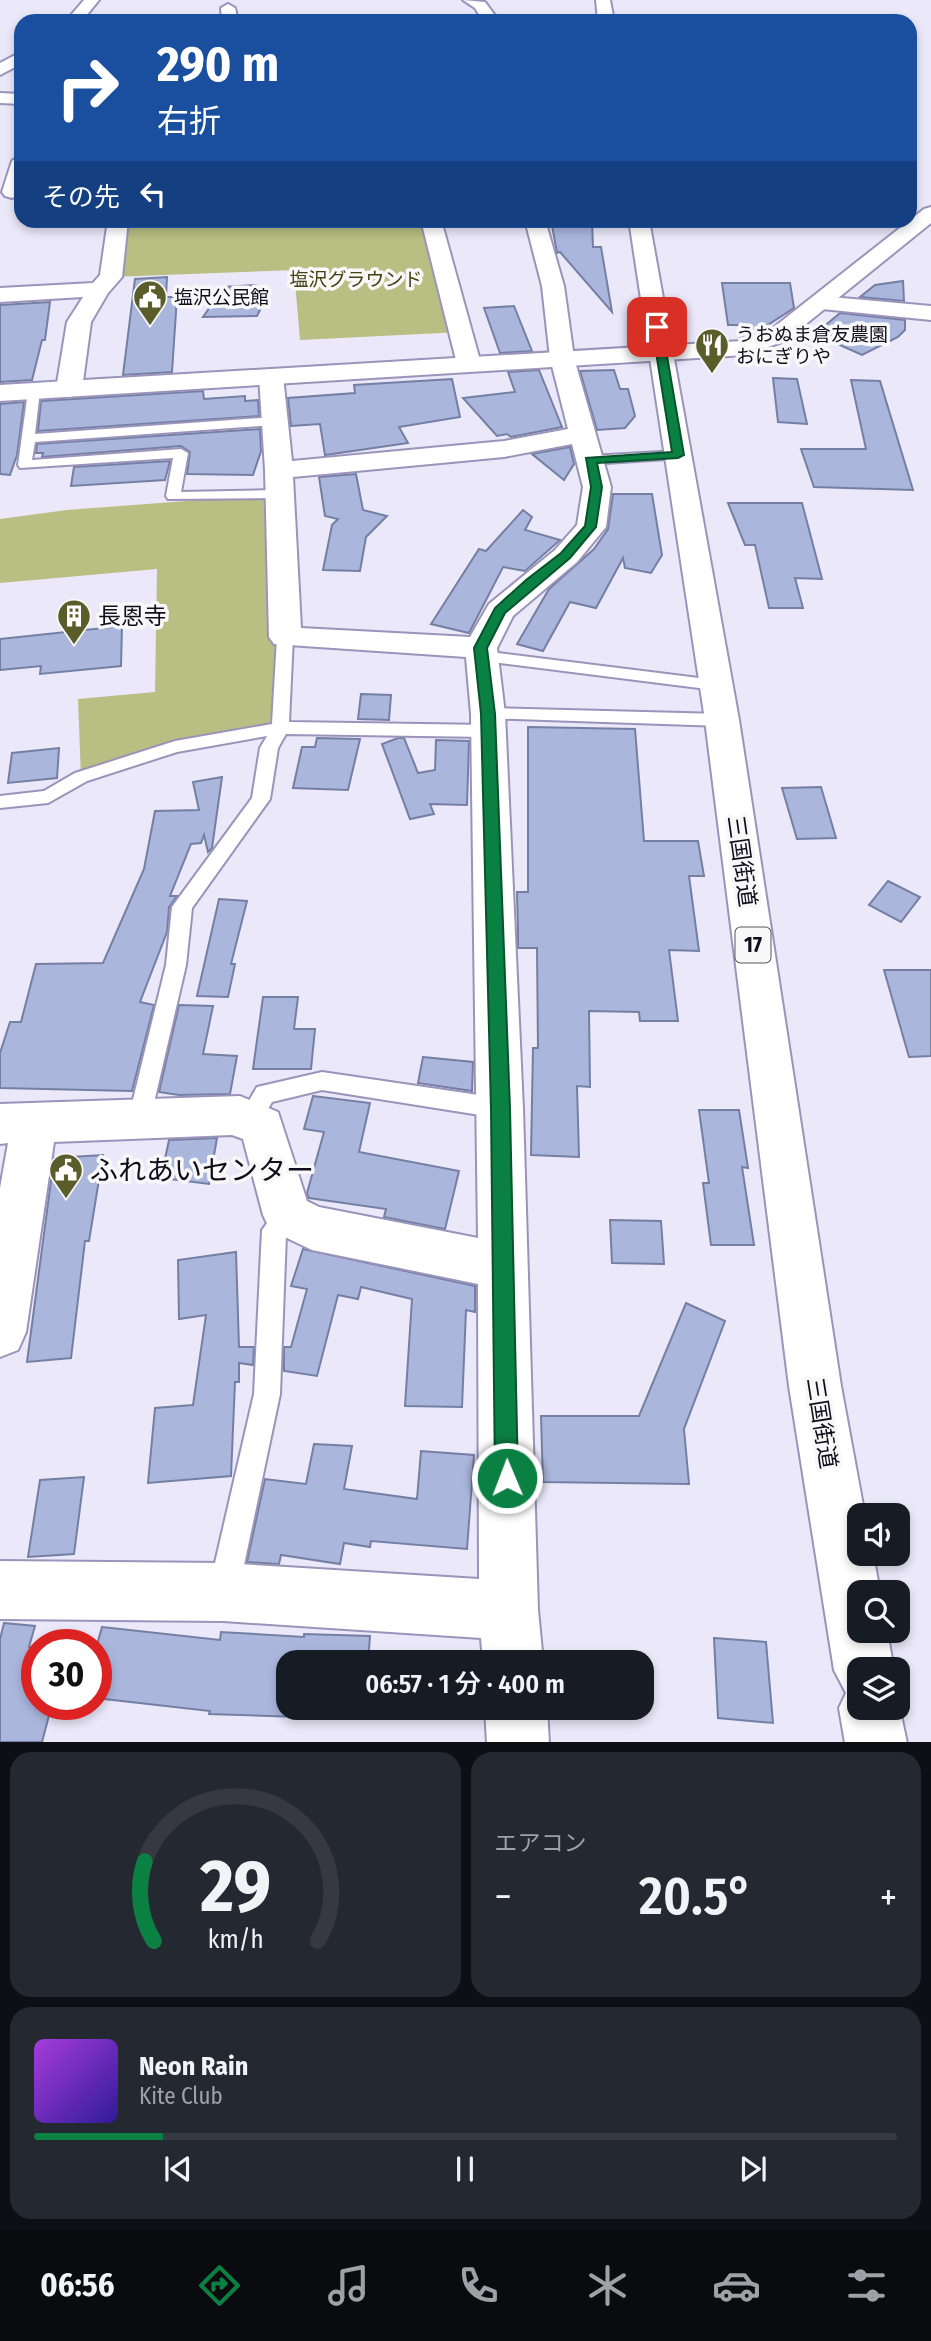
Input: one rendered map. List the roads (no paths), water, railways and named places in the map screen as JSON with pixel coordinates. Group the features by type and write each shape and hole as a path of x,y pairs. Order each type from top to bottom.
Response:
{"main road":[{"path":"80,14 92,0"},
{"path":"470,0 480,5 486,14"},
{"path":"917,224 931,213"},
{"path":"69,389 79,322 99,289 111,277 117,228"},
{"path":"433,228 469,364"},
{"path":"0,1590 223,1592 511,1636 500,1109 488,723 481,652 500,611 531,582 566,556 590,527 597,487 562,358 553,286 537,228"},
{"name":"三国街道","path":"640,228 719,703 815,1387 861,1657"},
{"path":"0,393 746,348 777,336 912,228"},
{"path":"0,295 99,289"},
{"path":"820,303 931,313"},
{"path":"271,376 279,482 285,637 481,652"},
{"path":"279,482 505,449 587,447"},
{"path":"0,1332 17,1124 240,1115 248,1121 262,1125 287,1215 313,1228 503,1266"},
{"path":"517,1720 518,1742"},
{"path":"872,1720 876,1742"}],"lane":[{"path":"33,391 25,465 181,453 173,496 279,482"},
{"path":"29,438 275,421"},
{"path":"587,447 678,455"},
{"path":"139,1120 176,965 182,907 261,799 269,748 280,728 285,637"},
{"path":"481,652 719,703"},
{"path":"0,802 48,797 81,776 175,747 280,728 488,723 719,703"},
{"path":"248,1121 265,1094 322,1080 500,1109"},
{"path":"223,1592 267,1394 274,1230 287,1215"}],"place":[{"name":"塩沢公民館","path":"150,327"},
{"name":"うおぬま倉友農園 おにぎりや","path":"712,375"},
{"name":"長恩寺","path":"74,646"},
{"name":"ふれあいセンター","path":"66,1200"}],"park label":[{"name":"塩沢グラウンド","path":"356,279"}]}
